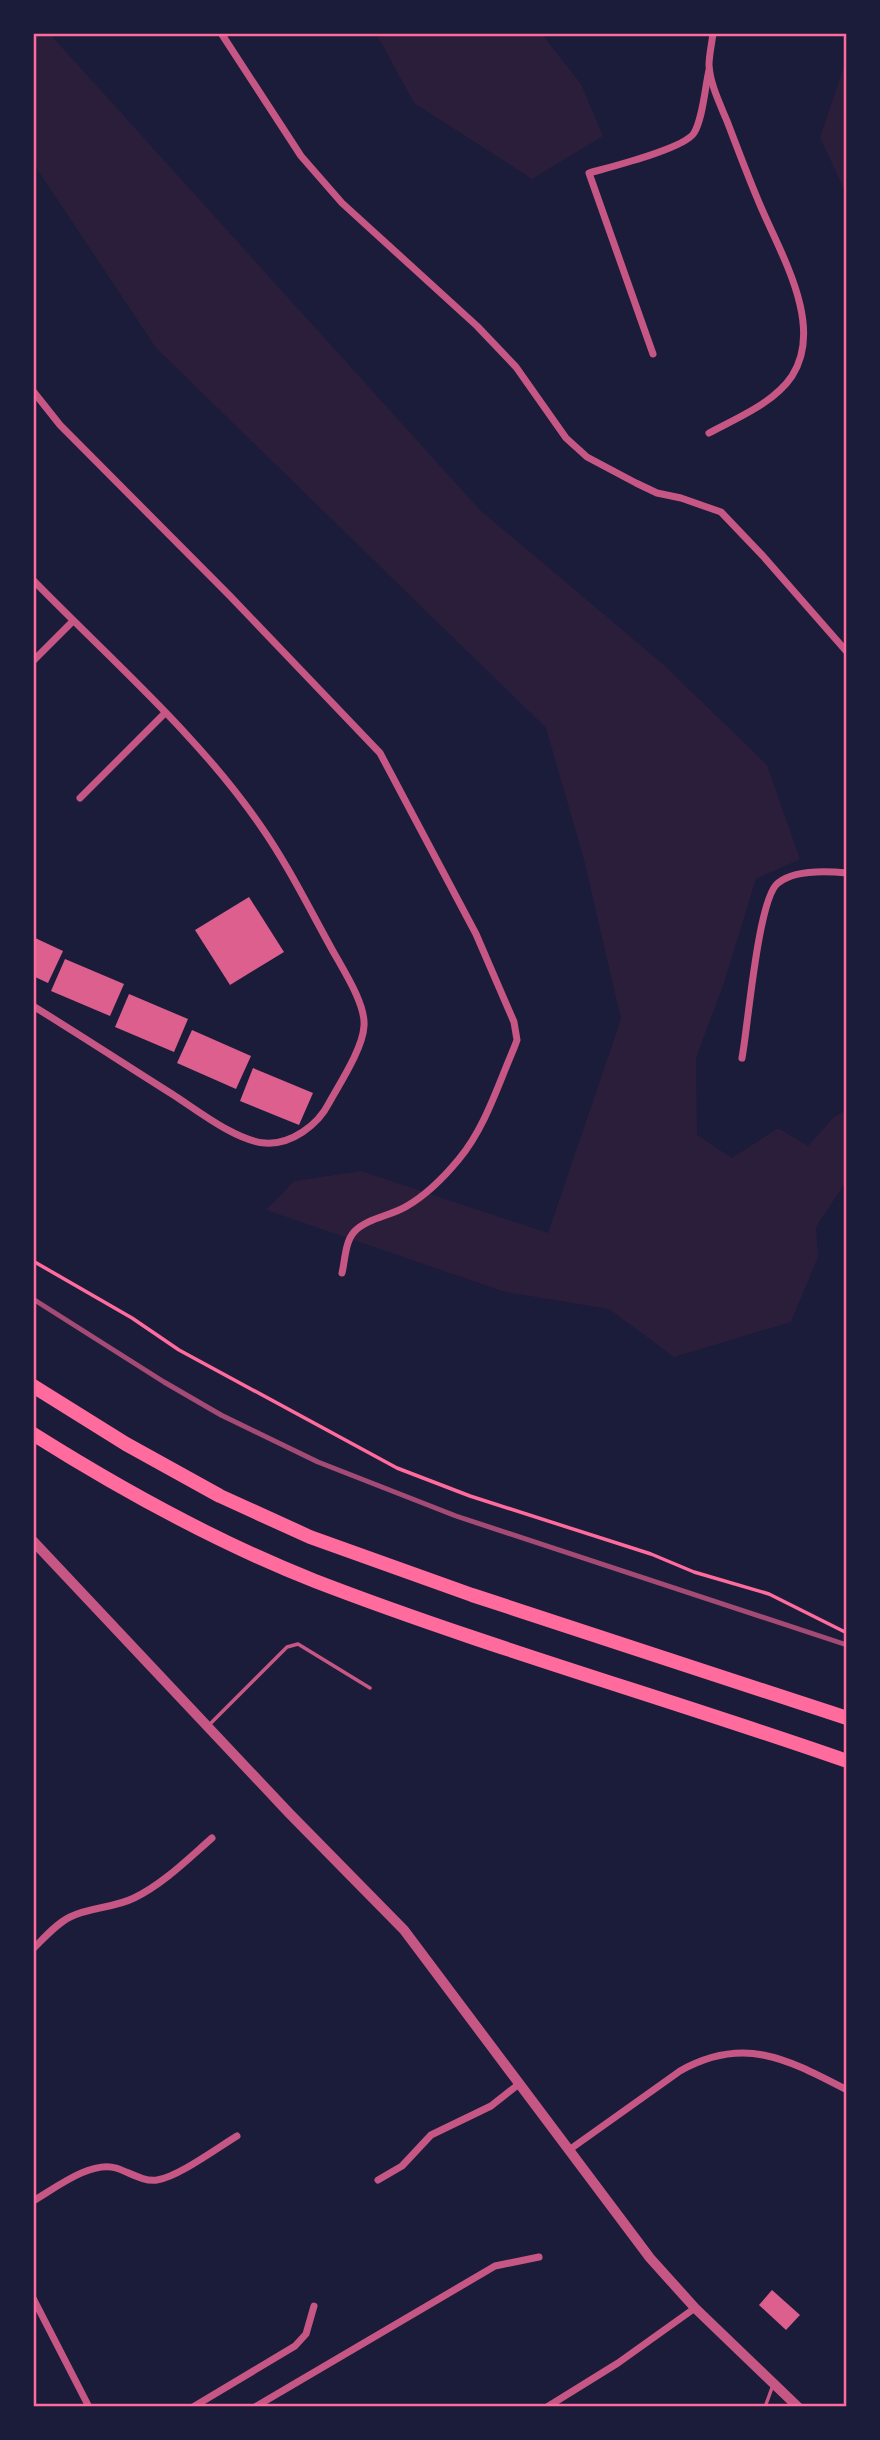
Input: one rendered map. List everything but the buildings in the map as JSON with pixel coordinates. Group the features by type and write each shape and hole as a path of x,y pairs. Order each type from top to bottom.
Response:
{"highway":[{"path":"33,1386 126,1444 220,1496 310,1537 472,1595 847,1718"},
{"path":"33,1434 92,1471 162,1509 246,1551 314,1580 445,1627 847,1761"}],"street":[{"path":"222,33 301,156 342,203 477,326 516,367 566,438 587,457 636,483 657,493 711,508 729,519 847,652"},
{"path":"653,354 589,173 667,149 689,139 697,125 713,33"},
{"path":"709,65 716,95 796,285 803,329 799,359 791,378 775,395 709,433"},
{"path":"33,391 66,431 230,596 380,753 476,934 514,1022 517,1040 514,1048 482,1122 463,1153 420,1197 406,1207 364,1224 354,1232 349,1239 342,1273"},
{"path":"33,580 204,753 260,824 292,877 363,1009 365,1027 356,1051 324,1112 311,1126 283,1141 266,1143 249,1139 212,1119 33,1006"},
{"path":"33,661 73,621"},
{"path":"80,798 164,713"},
{"path":"742,1058 763,919 772,889 785,879 797,876 847,873"},
{"path":"33,1541 207,1727 404,1930 650,2258 695,2308 798,2407"},
{"path":"33,1949 71,1916 119,1905 137,1897 178,1868 212,1838"},
{"path":"569,2150 680,2071 699,2060 720,2054 738,2053 779,2059 847,2090"},
{"path":"378,2180 402,2166 412,2152 431,2135 491,2106 519,2084"},
{"path":"33,2201 100,2166 115,2168 142,2178 162,2178 181,2170 237,2136"},
{"path":"255,2407 495,2266 539,2257"},
{"path":"33,2298 89,2407"},
{"path":"193,2407 295,2346 306,2334 314,2306"},
{"path":"547,2407 618,2363 695,2308"}],"lane":[{"path":"207,1727 282,1651 298,1644 370,1688"},
{"path":"765,2407 774,2384"}],"path":[{"path":"33,1261 132,1318 179,1350 397,1468 470,1496 652,1554 694,1572 769,1594 847,1633"}],"shaded area":[{"path":"33,33 49,33 480,510 664,665 767,765 800,859 756,879 724,983 696,1058 697,1135 732,1158 778,1128 808,1146 834,1117 847,1110 847,1180 816,1227 818,1257 791,1322 674,1357 609,1309 505,1292 266,1210 294,1181 361,1171 548,1233 621,1019 584,860 546,728 156,348 33,163"},
{"path":"376,33 541,33 581,84 603,136 532,179 414,103"},
{"path":"847,66 847,196 820,137 844,67"}],"railway":[{"path":"33,1299 221,1415 318,1462 456,1516 847,1645"}]}
